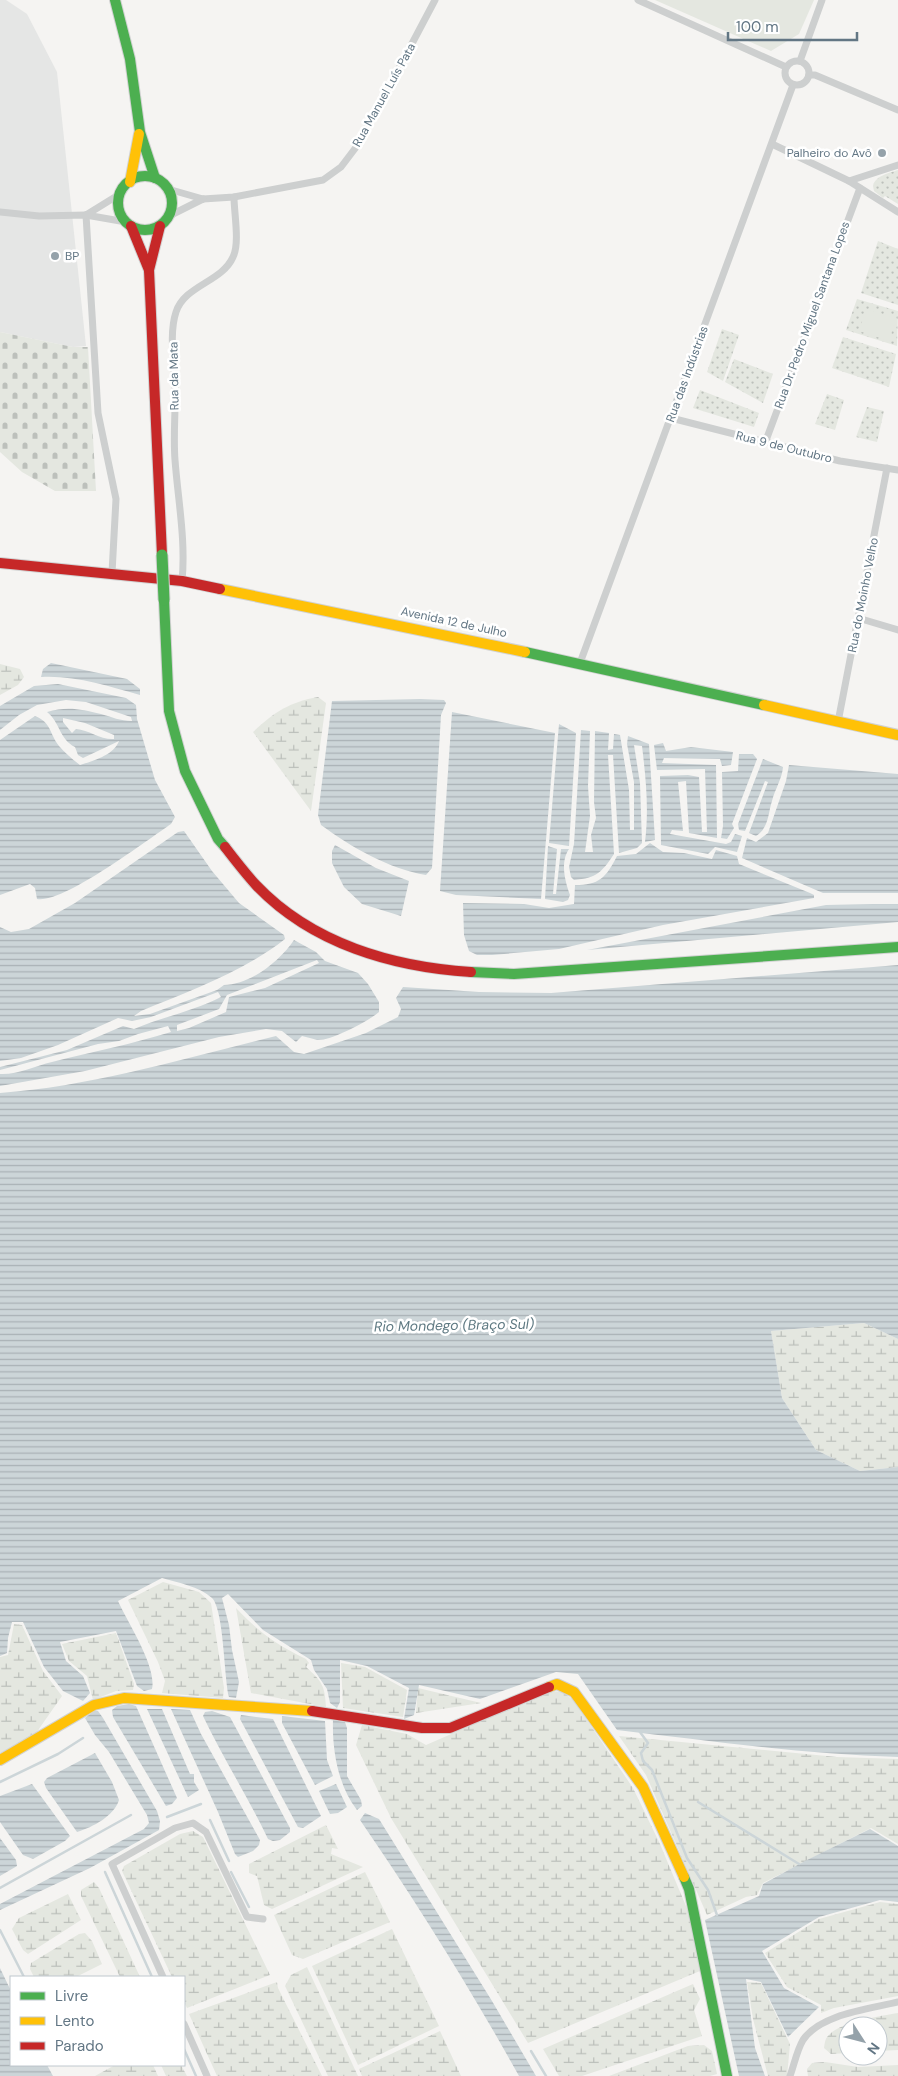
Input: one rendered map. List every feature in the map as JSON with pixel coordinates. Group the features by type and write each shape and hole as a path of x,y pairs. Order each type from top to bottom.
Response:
{"main road":[{"path":"115,0 130,59 140,132 155,178"},
{"path":"130,182 140,132"},
{"path":"150,270 119,209 120,194 130,182 138,178 155,178 168,190 172,198 169,216 160,226 150,270 170,711 185,771 218,838 257,886 297,920 344,945 389,960 444,970 514,974 898,947"},
{"path":"128,224 146,230 160,226"},
{"name":"Avenida 12 de Julho","path":"0,563 182,581 336,611 580,663 898,735"},
{"path":"0,1760 94,1705 124,1698 302,1710 422,1728 450,1728 557,1684 574,1692 643,1787 689,1889 727,2076"}],"street":[{"name":"Rua Manuel Luís Pata","path":"203,199 234,197 323,180 341,167 360,142 435,0"},
{"path":"638,0 786,67"},
{"path":"800,61 822,0"},
{"path":"800,61 806,65 809,75 805,82 793,85 785,78 786,67 792,62 800,61"},
{"path":"809,75 815,75 898,110"},
{"name":"Rua das Indústrias","path":"580,663 793,85"},
{"path":"772,144 849,181 898,212"},
{"path":"849,181 898,165"},
{"name":"Rua Dr. Pedro Miguel Santana Lopes","path":"765,443 860,188"},
{"path":"168,190 203,199"},
{"path":"86,215 120,194"},
{"name":"Rua da Mata","path":"182,581 184,559 174,457 176,392 173,325 177,309 188,294 223,270 233,257 236,240 234,197"},
{"path":"169,216 203,199"},
{"path":"0,212 39,216 86,215 128,224"},
{"path":"86,215 98,414 116,499 112,573"},
{"name":"Rua 9 de Outubro","path":"671,418 840,461 898,470"},
{"name":"Rua do Moinho Velho","path":"838,722 888,468"},
{"path":"858,618 898,630"},
{"path":"162,1976 112,1864 175,1828 193,1823 206,1832 246,1917 263,1918"},
{"path":"790,2076 803,2040 818,2026 836,2017 898,2002"},
{"path":"185,2026 208,2076"}],"shaded area":[{"path":"0,0 6,0 27,14 57,72 86,346 73,347 0,332"}],"green space":[{"path":"655,0 814,0 799,34 771,51"},
{"path":"898,170 898,204 885,196 883,198 874,191 873,186 879,177"},
{"path":"878,241 898,249 898,305 861,293"},
{"path":"857,299 898,311 897,346 846,330"},
{"path":"866,309 896,318 889,341 859,331"},
{"path":"722,329 739,335 723,381 707,372"},
{"path":"0,332 73,347 88,347 96,491 55,491 22,472 0,452"},
{"path":"843,337 896,354 889,387 832,368"},
{"path":"734,359 773,374 763,403 725,382"},
{"path":"700,390 759,413 754,427 693,408"},
{"path":"827,394 844,400 835,430 815,424"},
{"path":"867,407 884,411 877,442 856,437"},
{"path":"0,664 20,669 24,677 18,685 0,695"},
{"path":"318,697 326,703 311,811 253,732 283,709"},
{"path":"864,1323 898,1339 898,1467 860,1471 816,1450 782,1398 771,1331"},
{"path":"163,1582 199,1592 211,1603 224,1688 223,1698 162,1693 165,1681 158,1662 128,1600"},
{"path":"236,1608 268,1637 306,1659 309,1663 306,1667 322,1684 326,1707 251,1693"},
{"path":"14,1624 22,1625 43,1671 62,1696 34,1736 0,1753 0,1657 8,1655"},
{"path":"116,1633 134,1684 133,1690 116,1691 93,1700 87,1676 69,1661 62,1644"},
{"path":"341,1663 365,1667 407,1690 403,1717 343,1708"},
{"path":"418,1688 481,1703 416,1713"},
{"path":"550,1691 563,1692 574,1701 633,1788 660,1844 688,1911 700,1971 528,2043 391,1818 356,1745 362,1725 407,1734 426,1745"},
{"path":"619,1736 837,1757 898,1759 898,1844 871,1828 763,1883 757,1895 746,1897 707,1915 646,1775"},
{"path":"326,1825 338,1849 332,1848 331,1854 363,1867 272,1909 264,1905 257,1876 249,1873 249,1864"},
{"path":"193,1831 203,1837 270,1975 187,2008 185,2004 185,1976 172,1976 122,1871 124,1866 180,1834"},
{"path":"365,1872 390,1922 303,1959 292,1955 274,1915"},
{"path":"94,1882 99,1888 140,1976 120,1976 81,1896 81,1890"},
{"path":"68,1894 81,1920 28,1954 23,1950 12,1929 19,1918"},
{"path":"880,1902 898,1904 898,1996 834,2008 821,2013 821,2005 787,1987 765,1953 819,1919"},
{"path":"392,1929 439,2026 358,2065 312,1966"},
{"path":"85,1933 92,1941 102,1964 78,1976 34,1976 30,1969 31,1963 79,1934"},
{"path":"307,1967 358,2076 328,2076 285,1986 291,1975"},
{"path":"277,1982 278,1988 322,2076 217,2076 189,2014"},
{"path":"747,1982 761,1983 790,2044 787,2076 768,2076 753,2019"},
{"path":"693,1984 700,1999 694,2010 702,2036 582,2076 559,2076 543,2049"},
{"path":"898,2013 898,2050 888,2050 888,2016 883,2016"},
{"path":"838,2029 838,2054 831,2054 824,2048 828,2036"},
{"path":"440,2031 461,2076 362,2076 359,2069"},
{"path":"704,2045 712,2051 717,2074 710,2076 609,2076 688,2046"},
{"path":"825,2062 838,2064 838,2066 858,2067 898,2065 898,2076 808,2076 807,2069 812,2063"},
{"path":"113,2066 153,2066 158,2076 95,2076"},
{"path":"161,2066 182,2066 187,2076 166,2076"}],"water":[{"path":"51,663 127,679 140,689 140,695 78,679 41,677 43,669"},
{"path":"58,684 126,698 136,705 137,719 155,780 175,817 171,824 84,882 66,892 49,898 37,899 35,888 30,884 0,895 0,740 35,716 45,722 59,746 80,765 108,754 119,741 83,758 78,755 75,747 66,740 55,721 47,712 74,709 132,721 131,717 86,702 66,700 37,705 19,715 0,730 0,706 34,686","holes":["63,718 85,723 114,735 114,739 104,738 76,729 72,733 63,722"]},
{"path":"444,700 446,703 441,715 432,868 426,875 398,868 358,849 321,825 318,815 332,701"},
{"path":"452,712 555,733 541,899 456,895 440,891"},
{"path":"559,724 576,733 569,846 549,843"},
{"path":"581,730 590,731 588,786 590,816 585,852 593,852 591,835 596,818 594,802 595,731 609,733 608,750 613,749 614,734 620,735 629,790 630,830 634,830 634,782 627,744 628,736 649,744 655,840 645,842 647,806 642,746 634,745 640,783 642,843 637,848 619,853 613,755 608,755 614,854 602,870 594,876 574,880 571,877 569,867 574,844"},
{"path":"663,743 666,751 691,747 733,752 731,765 722,766 720,759 664,758 662,763 716,765 717,838 689,833 686,781 678,782 683,831 672,830 670,834 726,844 731,842 735,834 742,836 737,852 715,847 708,854 661,845 660,776 688,775 699,777 702,832 707,832 705,769 657,770 654,745"},
{"path":"739,754 753,754 757,759 732,824 734,828 727,839 721,838 723,826 722,772 738,771"},
{"path":"763,759 783,767 766,825 756,836 749,833 768,782 765,781 745,831 739,830 738,824"},
{"path":"789,765 898,774 898,893 823,893 742,858 747,838 756,842 768,833 786,781"},
{"path":"184,831 212,871 239,903 284,935 285,939 269,951 234,971 141,1011 134,1016 150,1014 217,990 224,985 244,981 273,963 294,940 316,952 325,961 358,973 368,984 379,1002 379,1012 350,1030 323,1039 317,1040 302,1036 296,1042 282,1031 266,1029 219,1037 85,1071 0,1086 0,1074 19,1072 171,1032 168,1026 119,1041 98,1044 0,1070 0,1067 67,1050 123,1026 134,1029 221,997 218,992 151,1017 132,1021 118,1018 58,1045 21,1058 0,1061 0,927 11,932 29,929 75,903 178,832","holes":["317,960 319,963 265,988 229,997 226,1012 189,1028 177,1031 177,1025 219,1009 227,995"]},
{"path":"650,843 663,852 684,853 712,859 716,850 737,856 739,864 810,893 814,895 814,898 663,925 559,949 492,955 477,955 469,951 464,935 463,903 524,904 549,908 574,904 575,885 596,882 605,875 617,856 636,854"},
{"path":"335,845 376,868 409,881 401,916 362,904 344,887 332,863 332,851"},
{"path":"548,846 557,849 553,894 556,894 561,849 569,849 564,866 570,895 568,900 563,902 545,899"},
{"path":"898,904 898,922 587,950 826,905"},
{"name":"Rio Mondego (Braço Sul)","path":"898,965 898,1339 864,1323 771,1331 782,1398 816,1450 860,1471 898,1467 898,1757 793,1750 617,1730 578,1674 556,1672 480,1699 419,1685 414,1715 404,1719 409,1688 367,1666 340,1660 340,1702 337,1708 330,1703 327,1689 314,1670 311,1660 263,1630 228,1594 222,1598 229,1625 239,1682 236,1698 229,1697 221,1629 216,1605 212,1598 201,1591 188,1585 162,1578 118,1601 146,1657 150,1669 152,1689 144,1691 137,1686 116,1631 60,1642 66,1661 83,1676 90,1693 83,1701 63,1691 44,1667 23,1622 12,1622 7,1653 0,1656 0,1093 104,1078 276,1036 294,1052 304,1054 366,1033 398,1017 401,1009 396,998 403,987 479,992 551,993"},
{"path":"129,1704 136,1706 177,1798 172,1804 166,1806 113,1717 112,1710 117,1706"},
{"path":"147,1709 162,1709 190,1774 194,1774 194,1782 199,1790 188,1797"},
{"path":"171,1709 190,1710 201,1734 260,1840 259,1845 253,1851 238,1857 235,1854"},
{"path":"94,1711 98,1711 103,1718 157,1811 160,1821 159,1830 90,1868 0,1910 0,1904 144,1829 149,1823 147,1815 109,1752 95,1735 85,1718"},
{"path":"212,1711 230,1717 290,1828 290,1832 280,1840 273,1841 268,1839 219,1747 203,1716 205,1712"},
{"path":"241,1715 273,1719 321,1816 303,1828 298,1827 240,1719"},
{"path":"282,1716 325,1721 327,1760 333,1776 315,1785 282,1723"},
{"path":"333,1720 345,1722 347,1728 347,1776 361,1800 362,1806 357,1810 350,1800 341,1779 335,1755"},
{"path":"95,1753 112,1782 119,1800 108,1816 90,1827 77,1832 46,1788 44,1782 47,1778"},
{"path":"32,1784 70,1836 65,1841 33,1859 23,1855 0,1822 0,1796"},
{"path":"336,1784 347,1807 338,1813 330,1814 319,1791"},
{"path":"365,1813 379,1819 492,2001 536,2076 519,2076 442,1946 360,1820"},
{"path":"870,1829 898,1846 898,1902 880,1900 819,1917 762,1951 784,1988 819,2007 788,2037 761,1982 746,1979 755,2048 765,2076 739,2076 705,1920 759,1896 763,1884"},
{"path":"0,1838 16,1860 17,1866 0,1876"},
{"path":"0,1968 10,1989 10,2066 48,2066 53,2076 0,2076"}],"waterway":[{"path":"640,1732 648,1743 641,1753 643,1761 652,1770 687,1858 708,1890 717,1915"},
{"path":"0,1782 58,1754 83,1738"},
{"path":"698,1802 799,1864"},
{"path":"167,1817 201,1804"},
{"path":"0,1888 131,1815"},
{"path":"210,1820 229,1861"},
{"path":"105,1872 152,1976"},
{"path":"231,1872 249,1907"},
{"path":"0,1930 23,1976"},
{"path":"185,2051 196,2076"},
{"path":"531,2051 546,2076"}],"traffic: fast":[{"path":"115,0 130,59 140,132 155,178"},
{"path":"145,176 155,178 164,184 170,193 172,203 170,213 164,222 155,228 145,230 135,228 126,222 120,213 118,203 120,193 126,184 135,178 145,176"},
{"path":"162,555 164,600"},
{"path":"164,600 169,711 185,771 218,839 225,847"},
{"path":"525,652 764,705"},
{"path":"471,972 514,974 898,947"},
{"path":"684,1877 689,1889 727,2076"}],"traffic: slow":[{"path":"130,182 139,134"},
{"path":"220,589 525,652"},
{"path":"764,705 898,735"},
{"path":"549,1687 557,1684 574,1692 643,1787 684,1877"},
{"path":"0,1760 94,1705 124,1698 312,1711"}],"traffic: jam":[{"path":"131,226 149,270"},
{"path":"160,226 149,270 162,555"},
{"path":"0,563 182,581 220,589"},
{"path":"225,847 256,885 278,905 302,923 328,937 355,949 383,958 412,965 471,972"},
{"path":"312,1711 422,1728 450,1728 549,1687"}],"place":[{"name":"Palheiro do Avô","path":"882,153"},
{"name":"BP","path":"55,256"}]}
